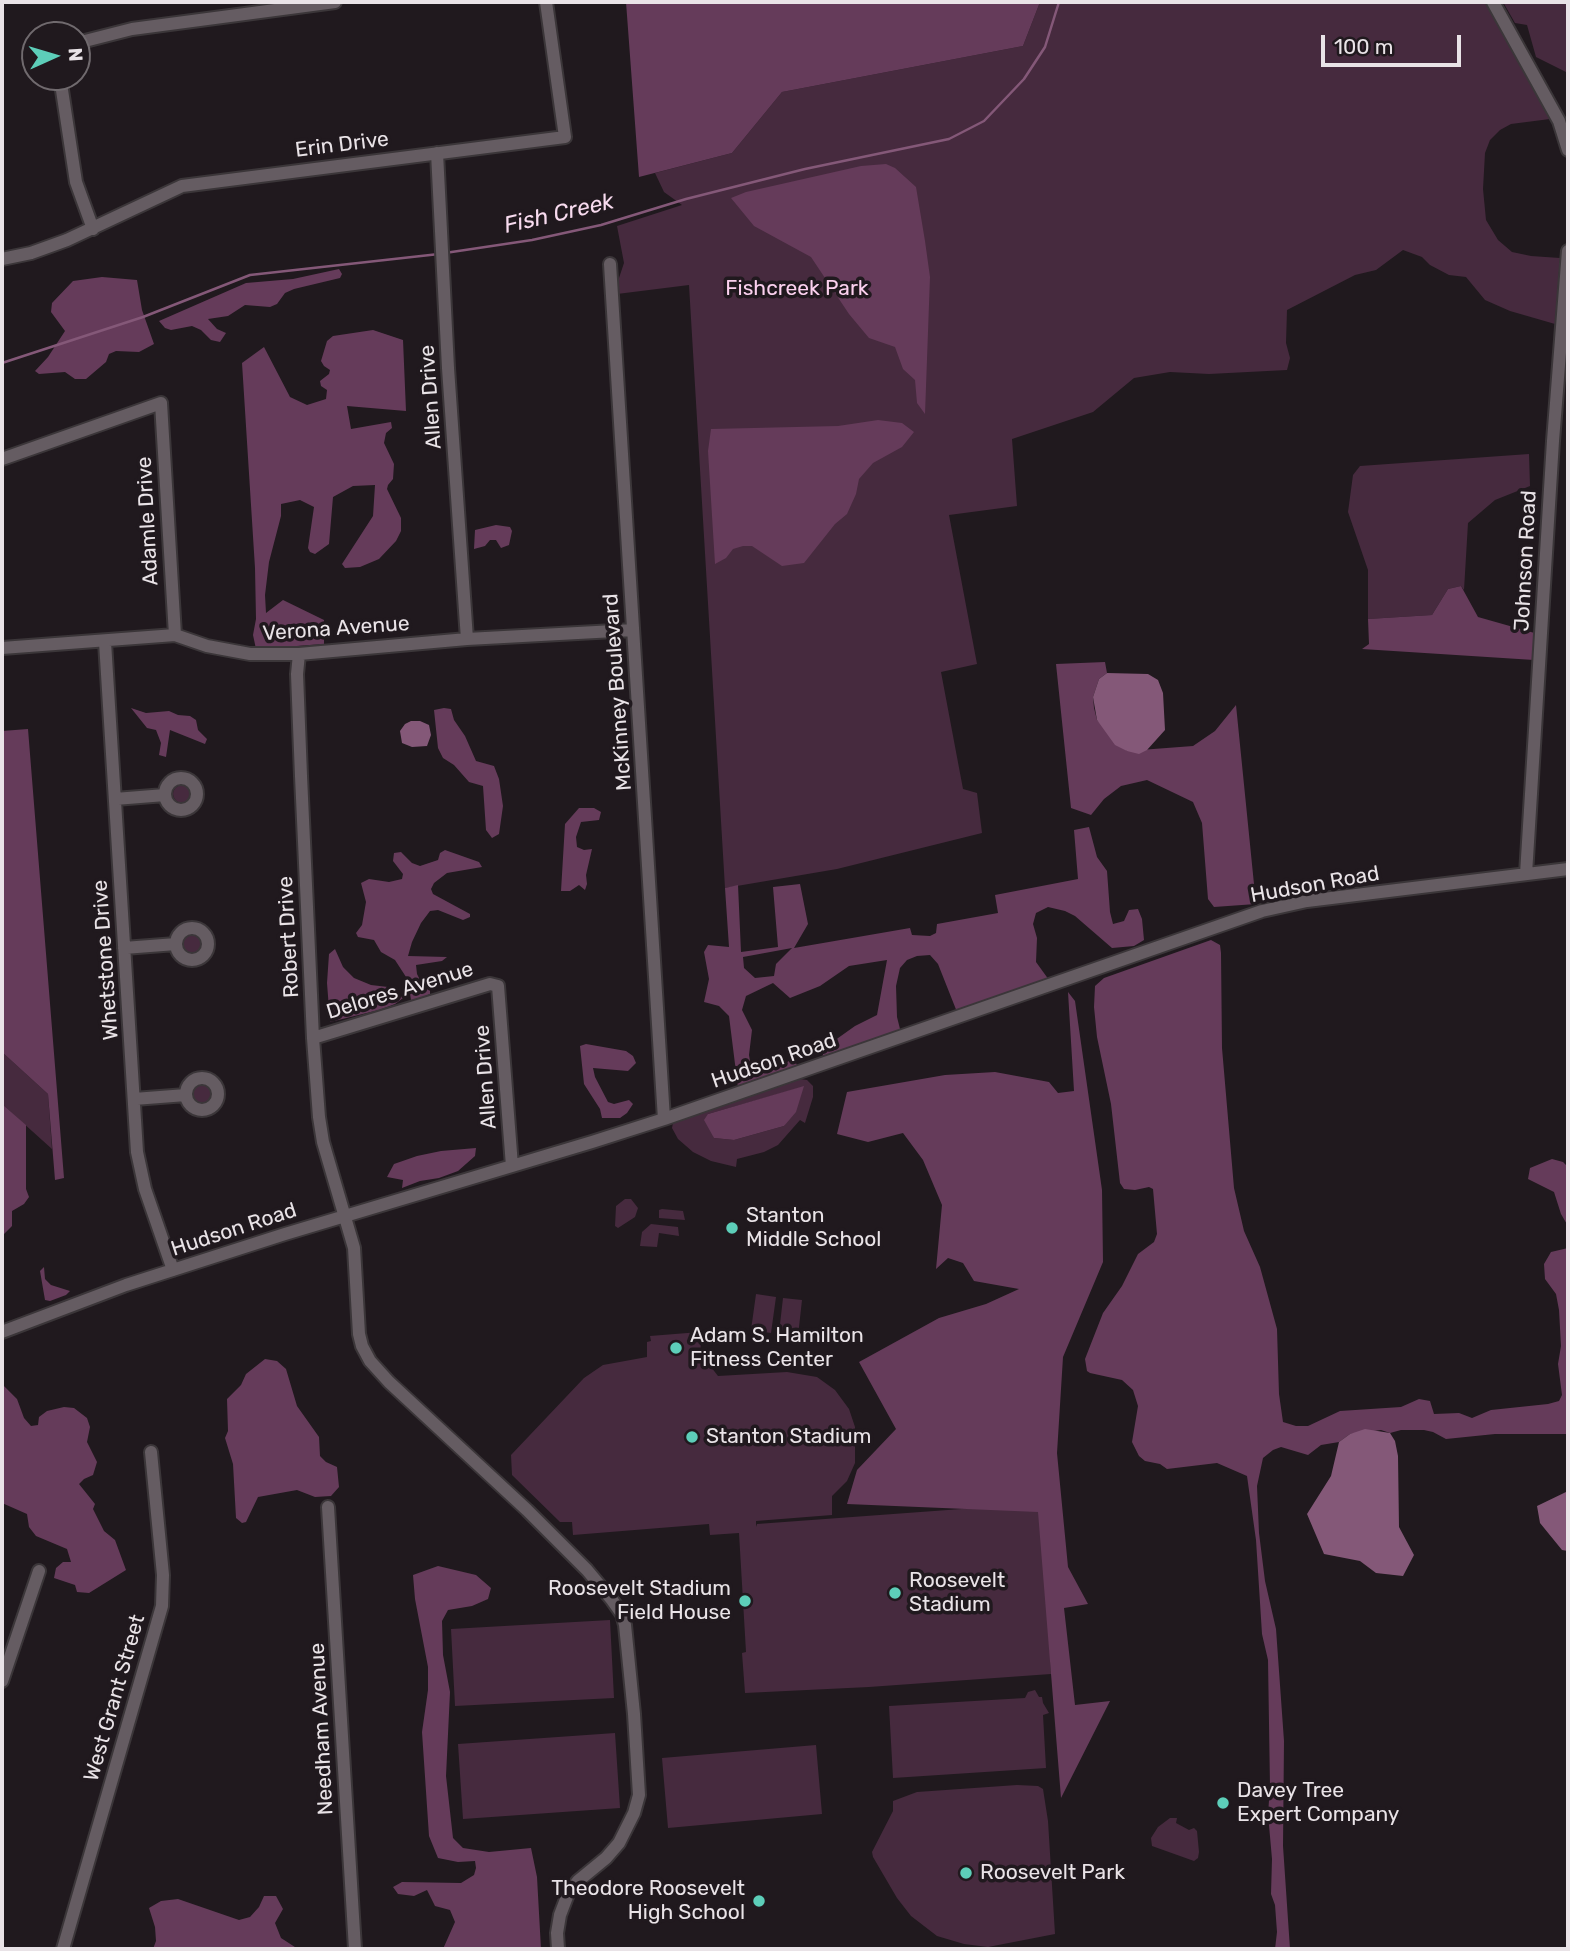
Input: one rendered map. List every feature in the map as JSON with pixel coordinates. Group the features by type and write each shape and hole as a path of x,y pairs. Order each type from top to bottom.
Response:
{"street":[{"path":"91,39 132,29 335,2"},
{"name":"Erin Drive","path":"2,259 31,253 93,229 158,195 189,184 565,137 546,2"},
{"path":"1493,2 1559,121 1568,150"},
{"path":"62,91 76,183 93,229"},
{"name":"Allen Drive","path":"437,153 448,368 467,639"},
{"name":"Johnson Road","path":"1526,874 1553,441 1568,251"},
{"name":"McKinney Boulevard","path":"610,264 664,1119"},
{"name":"Adamle Drive","path":"2,459 160,403 175,635"},
{"name":"Verona Avenue","path":"2,648 175,635 207,646 250,654 299,654 467,639 633,630"},
{"name":"Whetstone Drive","path":"105,642 140,1168 173,1270"},
{"name":"Robert Drive","path":"299,654 297,674 313,1038 323,1142 355,1258 359,1334 370,1361 587,1570 612,1600 624,1620 639,1795 634,1813 619,1843 606,1858 578,1881 568,1894 559,1915 558,1949"},
{"path":"115,799 166,795"},
{"name":"Hudson Road","path":"2,1332 75,1303 173,1270 344,1215 664,1119 1262,911 1316,900 1568,869"},
{"path":"124,948 176,944"},
{"name":"Delores Avenue","path":"313,1038 490,984 498,986"},
{"name":"Allen Drive","path":"498,986 512,1166"},
{"path":"134,1098 186,1095"},
{"name":"West Grant Street","path":"63,1949 162,1606 163,1575 151,1452"},
{"name":"Needham Avenue","path":"328,1507 355,1949"},
{"path":"2,1681 39,1571"}],"green space":[{"name":"Fishcreek Park","path":"1040,2 1486,2 1550,119 1511,124 1490,140 1485,153 1483,189 1486,220 1498,240 1512,252 1560,258 1555,324 1510,311 1485,300 1466,277 1449,275 1430,265 1422,257 1403,250 1376,270 1355,275 1287,310 1286,343 1290,358 1287,370 1209,374 1170,372 1134,378 1093,412 1012,439 1017,506 949,515 977,664 941,672 963,789 977,793 982,833 837,869 725,888 689,285 617,294 617,284 624,263 617,226 682,205 664,192 655,173 732,153 782,92 1023,46","holes":["899,176 927,317 926,335 912,377"]},
{"path":"1503,2 1568,2 1568,73 1536,57 1527,25 1515,23"},
{"path":"1529,454 1530,486 1495,500 1468,523 1464,590 1461,586 1448,589 1432,615 1368,619 1368,570 1348,512 1353,475 1360,466"},
{"path":"182,785 188,788 191,794 188,800 182,803 176,800 173,794 176,788"},
{"path":"192,935 198,938 201,944 198,950 192,953 186,950 183,944 186,938"},
{"path":"2,1052 48,1094 52,1149 2,1104"},
{"path":"800,1079 807,1080 813,1086 813,1097 805,1123 800,1120 778,1145 764,1152 737,1159 736,1167 711,1161 693,1152 678,1139 672,1128 673,1123","holes":["803,1087 784,1126 734,1140 714,1138 708,1114"]},
{"path":"202,1085 208,1088 211,1094 208,1100 202,1103 196,1100 193,1094 196,1088"},
{"path":"625,1199 631,1199 638,1208 635,1217 618,1228 615,1226 616,1206"},
{"path":"659,1210 683,1211 685,1220 659,1218"},
{"path":"651,1224 678,1227 679,1236 659,1233 657,1247 640,1246 642,1232"},
{"path":"756,1294 776,1297 771,1333 751,1330"},
{"path":"783,1298 802,1300 798,1336 779,1333"},
{"path":"700,1332 701,1354 718,1376 787,1372 817,1377 835,1390 849,1409 855,1427 855,1463 847,1481 832,1496 832,1515 756,1521 756,1527 757,1524 1043,1503 1051,1674 745,1693 742,1653 746,1652 739,1533 710,1535 709,1524 573,1535 572,1522 560,1522 512,1475 511,1455 584,1378 603,1365 647,1357 647,1342 651,1341 650,1336"},
{"path":"610,1620 614,1698 455,1706 451,1629"},
{"path":"1035,1690 1039,1697 1042,1697 1049,1713 1043,1715 1046,1768 893,1778 889,1706 1025,1698 1028,1692"},
{"path":"615,1733 620,1808 463,1819 458,1744"},
{"path":"816,1745 822,1814 668,1828 662,1758"},
{"name":"Roosevelt Park","path":"1038,1786 1043,1789 1048,1821 1055,1934 988,1947 964,1944 937,1936 911,1916 873,1857 872,1852 893,1811 893,1801 917,1792"},
{"path":"1170,1818 1177,1818 1176,1823 1197,1831 1199,1852 1194,1861 1152,1846 1151,1838 1158,1827"}],"shaded area":[{"path":"626,2 1040,2 1023,46 782,92 732,153 639,177"},
{"path":"886,164 895,168 916,187 925,241 930,277 925,414 917,403 915,380 903,369 895,347 869,338 849,314 811,257 754,226 731,198 746,192 861,166"},
{"path":"339,269 342,274 340,278 294,289 285,293 277,304 270,307 245,305 228,316 208,319 217,329 226,333 220,342 211,340 201,330 192,326 171,330 159,321 246,283 293,279"},
{"path":"102,277 137,280 142,310 154,344 139,352 116,351 109,354 106,362 86,379 75,379 65,372 39,374 35,371 65,331 51,312 52,303 73,281"},
{"path":"373,330 403,340 406,411 347,406 351,429 391,422 392,428 386,433 384,443 394,464 393,479 387,489 401,518 401,531 396,541 379,559 360,567 345,568 342,564 373,516 375,485 353,486 333,497 329,544 315,554 308,548 314,507 300,500 281,504 281,516 269,562 266,613 283,600 324,620 324,644 256,649 253,635 256,619 255,568 242,363 264,347 290,397 307,405 326,399 327,390 321,386 320,381 330,370 321,361 327,341 333,336"},
{"path":"878,420 902,423 914,432 902,447 873,463 859,479 847,514 835,524 804,563 782,566 752,546 743,546 733,549 726,558 715,564 708,451 711,429 838,426"},
{"path":"496,525 510,527 512,531 509,545 501,548 496,540 490,540 485,546 474,549 475,530"},
{"path":"1461,586 1478,617 1538,634 1534,660 1362,649 1369,644 1368,619 1432,615 1448,589"},
{"path":"1105,662 1107,673 1099,679 1093,697 1094,708 1097,720 1127,751 1193,746 1215,731 1236,705 1256,904 1214,907 1208,899 1202,823 1193,802 1147,780 1121,786 1104,799 1091,815 1071,808 1056,664"},
{"path":"1107,673 1148,674 1158,680 1163,693 1165,730 1147,750 1139,754 1115,745 1097,720 1093,697 1099,679"},
{"path":"131,708 146,713 169,711 190,716 196,720 198,730 207,739 205,744 170,730 166,757 159,755 161,743 156,730 147,728"},
{"path":"451,709 476,761 494,766 499,779 503,806 499,834 492,838 486,830 483,786 469,782 454,765 443,758 438,748 434,710"},
{"path":"411,721 429,725 431,735 427,746 412,747 402,743 400,731"},
{"path":"28,729 64,1178 55,1180 48,1094 2,1052 2,731"},
{"path":"579,808 594,808 601,812 599,820 581,822 576,837 577,847 592,849 586,875 587,884 585,890 579,885 570,891 561,891 565,824"},
{"path":"1089,827 1097,857 1107,871 1113,924 1124,921 1129,910 1138,909 1144,940 1134,946 1112,948 1075,916 1048,907 1036,913 1033,924 1037,938 1036,962 1049,980 957,1012 938,964 930,955 917,956 907,960 900,968 896,986 897,1017 901,1033 822,1060 824,1048 855,1026 877,1015 887,960 849,966 820,986 790,998 773,983 746,996 742,1010 752,1030 749,1055 751,1067 758,1071 789,1061 796,1063 798,1068 738,1088 729,1016 719,1006 704,1002 709,979 704,952 708,945 729,947 725,888 738,885 741,952 778,947 773,887 800,884 808,924 794,948 910,928 912,935 930,936 936,933 937,924 998,913 995,895 1078,879 1074,830","holes":["792,948 776,964 774,976 755,978 744,968 743,957"]},
{"path":"445,850 479,862 482,867 447,873 434,883 431,889 433,894 470,914 470,917 463,920 438,910 430,911 421,923 408,956 447,957 442,961 416,965 421,982 430,987 430,994 414,1001 411,1000 408,980 395,960 381,952 374,940 358,937 356,933 362,925 366,902 361,883 369,879 389,882 402,879 403,874 393,861 394,853 401,852 412,863 420,866 438,860 440,853"},
{"path":"1211,940 1220,945 1221,953 1222,1048 1234,1188 1244,1231 1260,1267 1277,1329 1279,1394 1283,1422 1308,1426 1340,1411 1401,1407 1419,1399 1430,1401 1434,1414 1459,1413 1472,1418 1491,1410 1559,1401 1562,1395 1558,1364 1561,1346 1559,1310 1556,1294 1545,1279 1544,1264 1551,1252 1568,1248 1568,1434 1495,1434 1446,1439 1424,1430 1390,1433 1381,1430 1350,1434 1339,1442 1321,1445 1308,1455 1281,1447 1263,1458 1257,1486 1259,1533 1265,1581 1276,1629 1284,1741 1283,1846 1290,1949 1275,1949 1277,1932 1275,1905 1271,1894 1272,1859 1268,1814 1268,1660 1262,1634 1256,1540 1247,1476 1217,1463 1167,1469 1160,1464 1145,1461 1139,1456 1132,1442 1138,1406 1133,1390 1122,1380 1090,1373 1087,1371 1085,1359 1103,1313 1122,1286 1138,1254 1154,1242 1157,1234 1153,1189 1124,1189 1120,1183 1111,1104 1097,1037 1095,986 1104,978"},
{"path":"335,949 343,967 354,978 371,985 388,987 403,998 379,1010 330,1022 327,983 329,954"},
{"path":"1068,992 1075,1001 1102,1190 1103,1262 1063,1357 1057,1453 1068,1567 1088,1604 1064,1608 1075,1705 1110,1701 1061,1798 1038,1512 847,1504 857,1470 896,1429 859,1362 939,1318 986,1304 1019,1289 974,1281 963,1263 948,1258 936,1269 942,1205 923,1160 903,1133 868,1142 837,1134 847,1092 945,1075 995,1072 1049,1082 1058,1093 1074,1091"},
{"path":"586,1044 626,1051 633,1056 636,1063 628,1071 593,1068 608,1102 614,1104 629,1100 633,1104 620,1118 602,1118 600,1109 584,1084 580,1046"},
{"path":"804,1086 796,1112 784,1126 734,1140 714,1138 704,1120 708,1114"},
{"path":"2,1104 26,1125 26,1189 29,1197 24,1204 12,1211 12,1226 2,1236"},
{"path":"476,1148 475,1156 458,1171 439,1178 402,1188 403,1180 387,1177 394,1164 417,1156"},
{"path":"1552,1159 1563,1162 1568,1167 1568,1226 1554,1192 1528,1179 1530,1168"},
{"path":"44,1267 45,1279 51,1285 70,1291 66,1295 50,1301 45,1300 40,1271"},
{"path":"265,1359 277,1361 286,1369 297,1406 319,1437 320,1456 337,1467 339,1487 331,1496 315,1497 297,1490 258,1497 246,1522 242,1523 236,1518 233,1464 225,1438 228,1431 227,1399 241,1385 246,1374"},
{"path":"2,1384 17,1399 24,1418 31,1426 38,1425 39,1417 47,1411 64,1407 74,1408 87,1418 90,1427 87,1442 97,1462 93,1475 79,1484 95,1504 93,1509 104,1531 115,1540 126,1570 89,1593 77,1592 75,1585 54,1578 56,1568 63,1562 71,1562 67,1549 36,1536 29,1527 27,1514 2,1503"},
{"path":"1365,1429 1390,1433 1395,1441 1398,1456 1399,1527 1414,1555 1403,1576 1376,1573 1360,1561 1324,1554 1307,1514 1331,1476 1339,1442 1350,1434"},
{"path":"1566,1492 1568,1551 1562,1550 1540,1523 1537,1506"},
{"path":"438,1566 476,1575 491,1588 488,1599 472,1606 448,1610 442,1621 443,1655 450,1692 446,1776 453,1838 463,1848 489,1852 531,1848 537,1877 541,1949 443,1949 455,1922 450,1910 435,1906 427,1890 414,1896 398,1894 393,1887 402,1882 461,1883 474,1875 476,1868 475,1861 458,1862 438,1858 429,1836 422,1732 428,1690 428,1667 413,1575"},
{"path":"264,1896 276,1896 283,1909 275,1923 281,1938 298,1949 153,1949 156,1941 155,1927 149,1908 161,1901 178,1899 239,1920 250,1917"}],"waterway":[{"name":"Fish Creek","path":"445,253 532,240 601,225 686,199 805,169 949,139 984,121 1024,79 1045,47 1059,2"},
{"name":"Fish Creek","path":"2,363 143,317 250,275 439,254"}],"place":[{"name":"Stanton Middle School","path":"732,1228"},
{"name":"Adam S. Hamilton Fitness Center","path":"676,1348"},
{"name":"Stanton Stadium","path":"692,1437"},
{"name":"Roosevelt Stadium","path":"895,1593"},
{"name":"Roosevelt Stadium Field House","path":"745,1601"},
{"name":"Davey Tree Expert Company","path":"1223,1803"},
{"name":"Roosevelt Park","path":"966,1873"},
{"name":"Theodore Roosevelt High School","path":"759,1901"}]}
